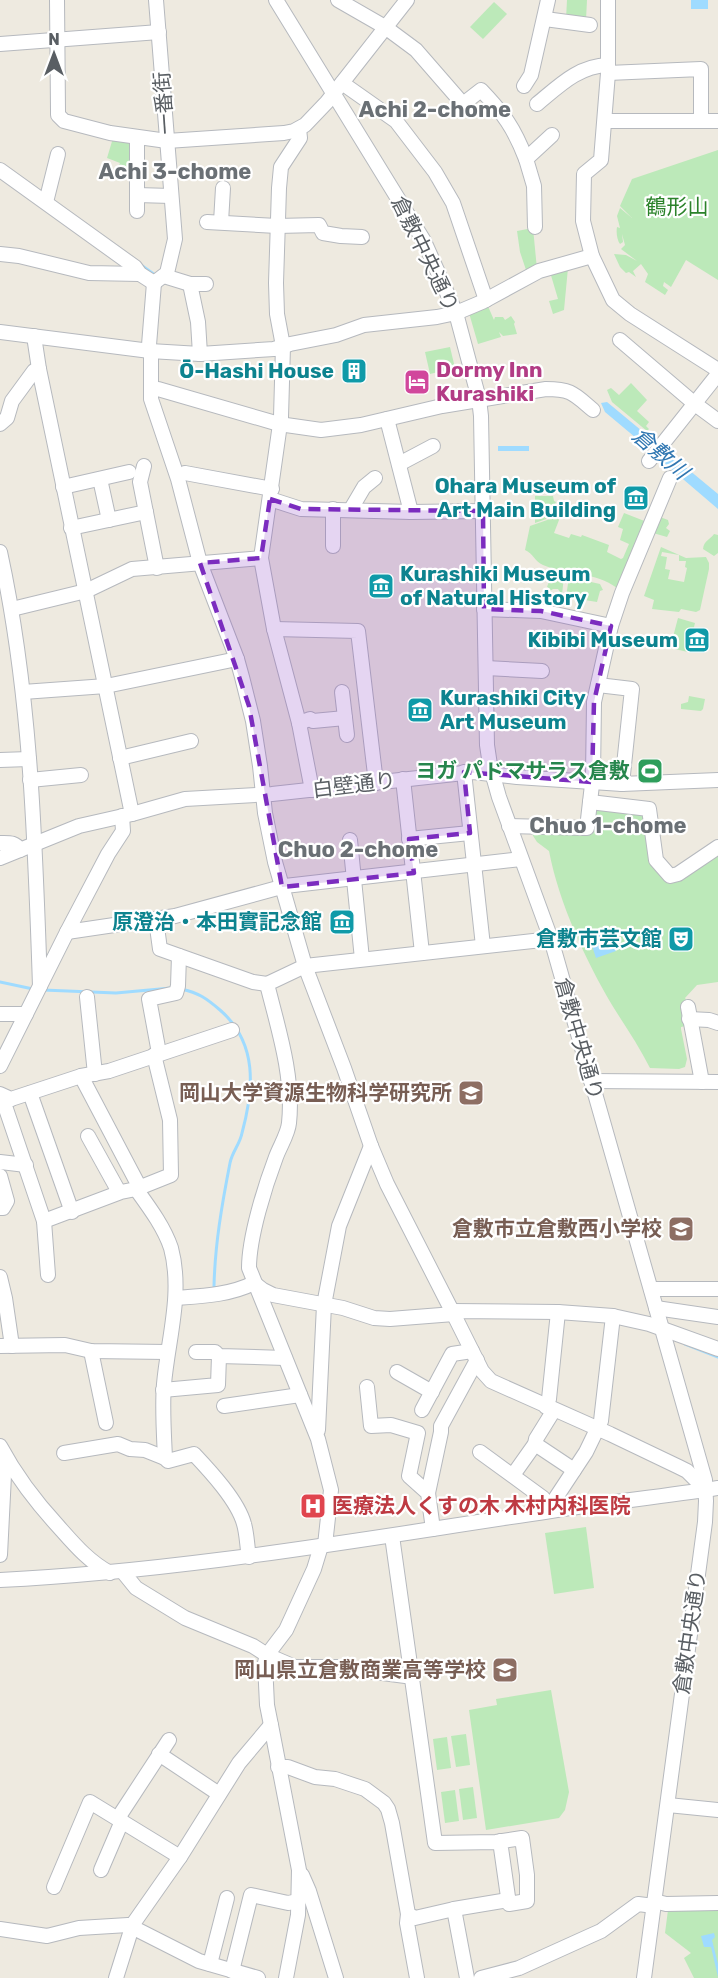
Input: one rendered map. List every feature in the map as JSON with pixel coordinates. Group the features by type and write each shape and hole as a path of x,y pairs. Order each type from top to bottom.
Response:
{"street":[{"path":"57,0 58,111 60,118 110,133 167,141 284,133 299,129 334,93 407,0"},
{"name":"一番街","path":"156,0 175,239 167,273 159,280 149,345 151,399 237,658 253,721 265,813 308,966 371,1146 387,1184 456,1313 474,1356 490,1381 646,1446 712,1489"},
{"name":"倉敷中央通り","path":"276,0 424,241 456,312 479,399 487,745 492,774 551,939 703,1471 712,1489 705,1522 644,1978"},
{"path":"338,0 385,27 416,50 463,104 481,90 504,114 526,159 534,186 535,227"},
{"path":"608,0 608,69 601,160 584,174 583,221 592,256 613,300 630,314 718,372 652,458"},
{"path":"524,86 531,75 545,19 545,1"},
{"path":"545,19 590,26"},
{"path":"0,44 159,32"},
{"path":"537,104 573,74 595,65 608,69 701,69 701,121"},
{"path":"334,93 396,121 435,172 454,206 486,300"},
{"path":"605,121 718,121"},
{"path":"299,129 300,138 281,167 277,226 277,314 283,346 281,417 261,558 274,629 299,723 312,790"},
{"path":"526,159 552,135"},
{"path":"137,138 137,211"},
{"path":"46,199 58,154"},
{"path":"0,170 46,199 135,267 140,274"},
{"path":"223,188 214,222 277,226 319,225"},
{"path":"137,195 171,196"},
{"path":"318,210 319,225 323,233 362,237"},
{"path":"0,254 19,256 89,273 140,274 159,280 206,284"},
{"path":"0,332 150,351 200,354 274,350 336,335 364,325 437,317 456,312 486,300 539,271 592,256"},
{"path":"190,284 198,322 200,354"},
{"path":"0,1066 67,932 108,854 123,831 127,815 120,758 71,528 34,336"},
{"path":"620,340 718,421"},
{"path":"0,424 7,418 12,401 34,371 39,369"},
{"path":"152,390 158,389 279,424 321,430 361,425 479,399 546,389 572,392 593,410"},
{"path":"387,419 411,512"},
{"path":"399,464 433,446"},
{"path":"144,466 140,482 157,568"},
{"path":"63,487 129,472"},
{"path":"185,473 271,494 301,508 411,512 483,511"},
{"path":"351,509 364,487 375,478"},
{"path":"509,826 587,828 592,782 594,702 611,626 622,593 670,478"},
{"path":"100,479 109,520"},
{"path":"333,508 333,546"},
{"path":"71,528 146,512"},
{"path":"0,552 8,613 23,692 29,759 35,843 39,988"},
{"path":"8,613 86,591 132,569 261,558"},
{"path":"484,609 541,611 611,626"},
{"path":"274,629 358,631 376,783"},
{"path":"23,692 106,686 237,658"},
{"path":"486,668 542,671"},
{"path":"598,685 632,689 622,784"},
{"path":"342,692 347,735"},
{"path":"299,723 310,719 313,721 345,718"},
{"path":"120,758 192,741"},
{"path":"0,760 29,759"},
{"path":"464,772 483,946"},
{"name":"白壁通り","path":"0,858 79,826 185,799 264,795 464,772 622,784 718,780"},
{"path":"30,780 81,775"},
{"path":"403,779 422,953"},
{"path":"590,802 649,808 656,861 670,876 678,874 718,847"},
{"path":"410,840 470,833"},
{"path":"350,840 362,959"},
{"path":"0,843 17,845 20,850"},
{"path":"67,932 156,920 286,886 521,859"},
{"path":"156,920 160,949 253,982 267,984 308,966 551,939"},
{"path":"44,1221 119,1192 138,1189 171,1175 170,1120 149,999 177,989 179,956"},
{"path":"267,984 289,1080 289,1125 273,1167 249,1254 249,1268 318,1439 331,1495 323,1546 314,1569 286,1630 267,1654 266,1674 271,1725 282,1766 299,1870 299,1901 286,1978"},
{"path":"87,997 88,1075 138,1189 170,1245 173,1258 176,1298 163,1390 165,1458"},
{"path":"702,1082 688,1013 718,1023"},
{"path":"0,1014 26,1014"},
{"path":"48,1275 44,1221 4,1102 5,1096 30,1093 109,1071 232,1030"},
{"path":"591,1081 718,1082"},
{"path":"30,1093 72,1212"},
{"path":"87,1137 119,1192"},
{"path":"318,1439 324,1307 339,1226 371,1146"},
{"path":"0,1162 26,1165"},
{"path":"0,1176 8,1201 3,1208 0,1208"},
{"path":"0,1277 5,1298 6,1346 65,1345 91,1351 167,1352"},
{"path":"176,1298 214,1295 254,1283"},
{"path":"254,1283 273,1294 374,1318 390,1319 456,1313 636,1321 718,1349"},
{"path":"651,1288 718,1289"},
{"path":"656,1308 718,1317"},
{"path":"513,1475 536,1444 549,1406 558,1316"},
{"path":"553,1510 555,1499 574,1470 607,1428 612,1320"},
{"path":"91,1351 106,1423"},
{"path":"196,1352 214,1352 219,1356 285,1358"},
{"path":"422,1410 453,1354 474,1356 441,1426 428,1493 433,1529"},
{"path":"163,1390 218,1385 219,1356"},
{"path":"397,1372 432,1392"},
{"path":"366,1387 370,1426 391,1425 418,1433 409,1476 428,1493"},
{"path":"225,1406 300,1395"},
{"path":"64,1453 118,1444 130,1449 145,1450 168,1461 194,1455 205,1465 234,1503 244,1522 249,1557"},
{"path":"536,1444 574,1470"},
{"path":"0,1451 13,1480 36,1501 79,1551 92,1562 116,1573 183,1622 253,1646 295,1667 337,1667 412,1677"},
{"path":"480,1452 543,1498 553,1510"},
{"path":"0,1555 13,1480"},
{"path":"0,1580 116,1573 249,1557 553,1510 712,1489"},
{"path":"392,1536 435,1843 522,1838 527,1875 527,1901 509,1904 500,1841"},
{"path":"116,1978 132,1928 239,1763 271,1725"},
{"path":"101,1870 120,1820 169,1740"},
{"path":"159,1754 219,1794"},
{"path":"282,1766 364,1789 384,1803 388,1809 408,1914 407,1923 417,1978"},
{"path":"54,1887 90,1802 180,1857"},
{"path":"668,1805 718,1810"},
{"path":"299,1870 309,1891 336,1978"},
{"path":"227,1973 251,1895 288,1902 299,1901"},
{"path":"210,1964 227,1898"},
{"path":"408,1914 415,1918 508,1900"},
{"path":"481,1978 529,1971 601,1931 638,1904 718,1903"},
{"path":"454,1909 467,1978"},
{"path":"0,1929 47,1936 79,1928 128,1925 227,1973 258,1978"}],"highlighted area":[{"path":"270,499 301,509 483,511 484,609 541,611 611,626 594,702 592,782 464,772 470,833 409,839 414,873 282,887 249,706 200,563 261,558"}],"green space":[{"path":"567,0 587,0 586,20 566,19"},
{"path":"494,2 507,14 483,39 470,27"},
{"path":"113,138 132,142 133,178 114,177 120,163 107,158"},
{"name":"鶴形山","path":"718,150 718,280 686,260 671,287 664,282 663,286 668,290 665,295 645,282 648,274 641,264 633,271 636,277 629,272 626,273 620,267 614,254 626,255 637,261 621,249 625,245 622,234 623,242 620,244 618,240 617,227 620,228 617,216 620,208 632,218 620,206 632,179"},
{"path":"533,228 537,269 527,273 520,252 517,231"},
{"path":"568,268 564,310 553,314 549,301 558,299 550,272"},
{"path":"487,304 494,320 495,317 503,317 505,320 511,316 515,322 517,334 503,336 499,332 501,337 478,344 469,313"},
{"path":"450,347 455,368 430,374 425,352"},
{"path":"631,383 647,400 637,411 649,422 646,426 649,429 647,431 612,402 607,390 611,388 619,395"},
{"path":"535,496 553,496 556,502 549,518 535,523"},
{"path":"553,513 556,513 559,520 554,533 569,538 571,534 581,537 582,535 609,545 607,552 621,559 629,544 620,540 623,529 618,527 624,513 647,522 620,588 591,576 543,565 525,550 530,526 550,519"},
{"path":"660,517 668,520 669,524 666,528 670,531 667,537 653,533"},
{"path":"714,534 718,535 718,553 714,556 703,549"},
{"path":"661,547 686,558 706,557 709,569 700,610 696,612 681,609 679,612 652,609 654,600 644,596","holes":["662,552 679,555 679,561 686,561 684,582 668,579 670,570 665,569 667,557 661,556"]},
{"path":"541,570 564,576 562,595 558,589 550,591 547,587 550,579 547,573 543,571 536,574"},
{"path":"569,577 600,584 603,590 600,591 597,602 566,597"},
{"path":"678,618 695,623 688,652 670,648"},
{"path":"689,696 705,699 701,711 681,709 681,704 688,702"},
{"path":"592,805 647,810 668,878 718,852 718,982 697,985 685,998 690,1006 686,1026 681,1027 687,1059 685,1067 679,1069 650,1068 612,1005 583,950 559,891 549,851 537,842 528,828 584,831"},
{"path":"586,1527 594,1588 554,1594 545,1533"},
{"path":"551,1690 569,1792 565,1810 559,1818 486,1830 469,1710 497,1705 496,1699"},
{"path":"466,1734 470,1765 456,1767 451,1736"},
{"path":"447,1737 451,1768 437,1770 433,1739"},
{"path":"473,1787 477,1818 463,1820 459,1789"},
{"path":"455,1790 459,1821 445,1823 441,1792"},
{"path":"668,1910 718,1910 718,1978 694,1978 684,1958 691,1953 665,1933"}],"water":[{"path":"691,0 708,0 708,9 691,9"},
{"name":"倉敷川","path":"607,402 718,494 718,509 663,462 660,454 648,448 605,412 601,403"},
{"path":"498,446 529,446 529,451 498,451"},
{"path":"607,928 612,937 608,940 609,944 614,946 616,951 596,958 588,934"},
{"path":"714,1933 715,1937 712,1940 718,1964 718,1977 711,1947 704,1947 701,1936"}],"waterway":[{"path":"141,265 155,275"},
{"path":"0,982 33,989"},
{"path":"43,990 116,993 171,988"},
{"path":"181,989 206,999 232,1023 241,1037 250,1067 246,1116 241,1137 232,1155 219,1224 214,1286 218,1289"},
{"path":"685,1344 718,1357"}],"place":[{"name":"Ō-Hashi House","path":"354,371"},
{"name":"Dormy Inn Kurashiki","path":"417,382"},
{"name":"Ohara Museum of Art Main Building","path":"636,498"},
{"name":"Kurashiki Museum of Natural History","path":"381,586"},
{"name":"Kibibi Museum","path":"697,640"},
{"name":"Kurashiki City Art Museum","path":"420,710"},
{"name":"ヨガ パドマサラス倉敷","path":"650,771"},
{"name":"原澄治・本田實記念館","path":"342,922"},
{"name":"倉敷市芸文館","path":"681,939"},
{"name":"岡山大学資源生物科学研究所","path":"471,1093"},
{"name":"倉敷市立倉敷西小学校","path":"681,1229"},
{"name":"医療法人くすの木 木村内科医院","path":"313,1506"},
{"name":"岡山県立倉敷商業高等学校","path":"505,1670"}],"district":[{"name":"Achi 2-chome","path":"435,109"},
{"name":"Achi 3-chome","path":"175,171"},
{"name":"Chuo 1-chome","path":"608,825"},
{"name":"Chuo 2-chome","path":"358,849"}]}
